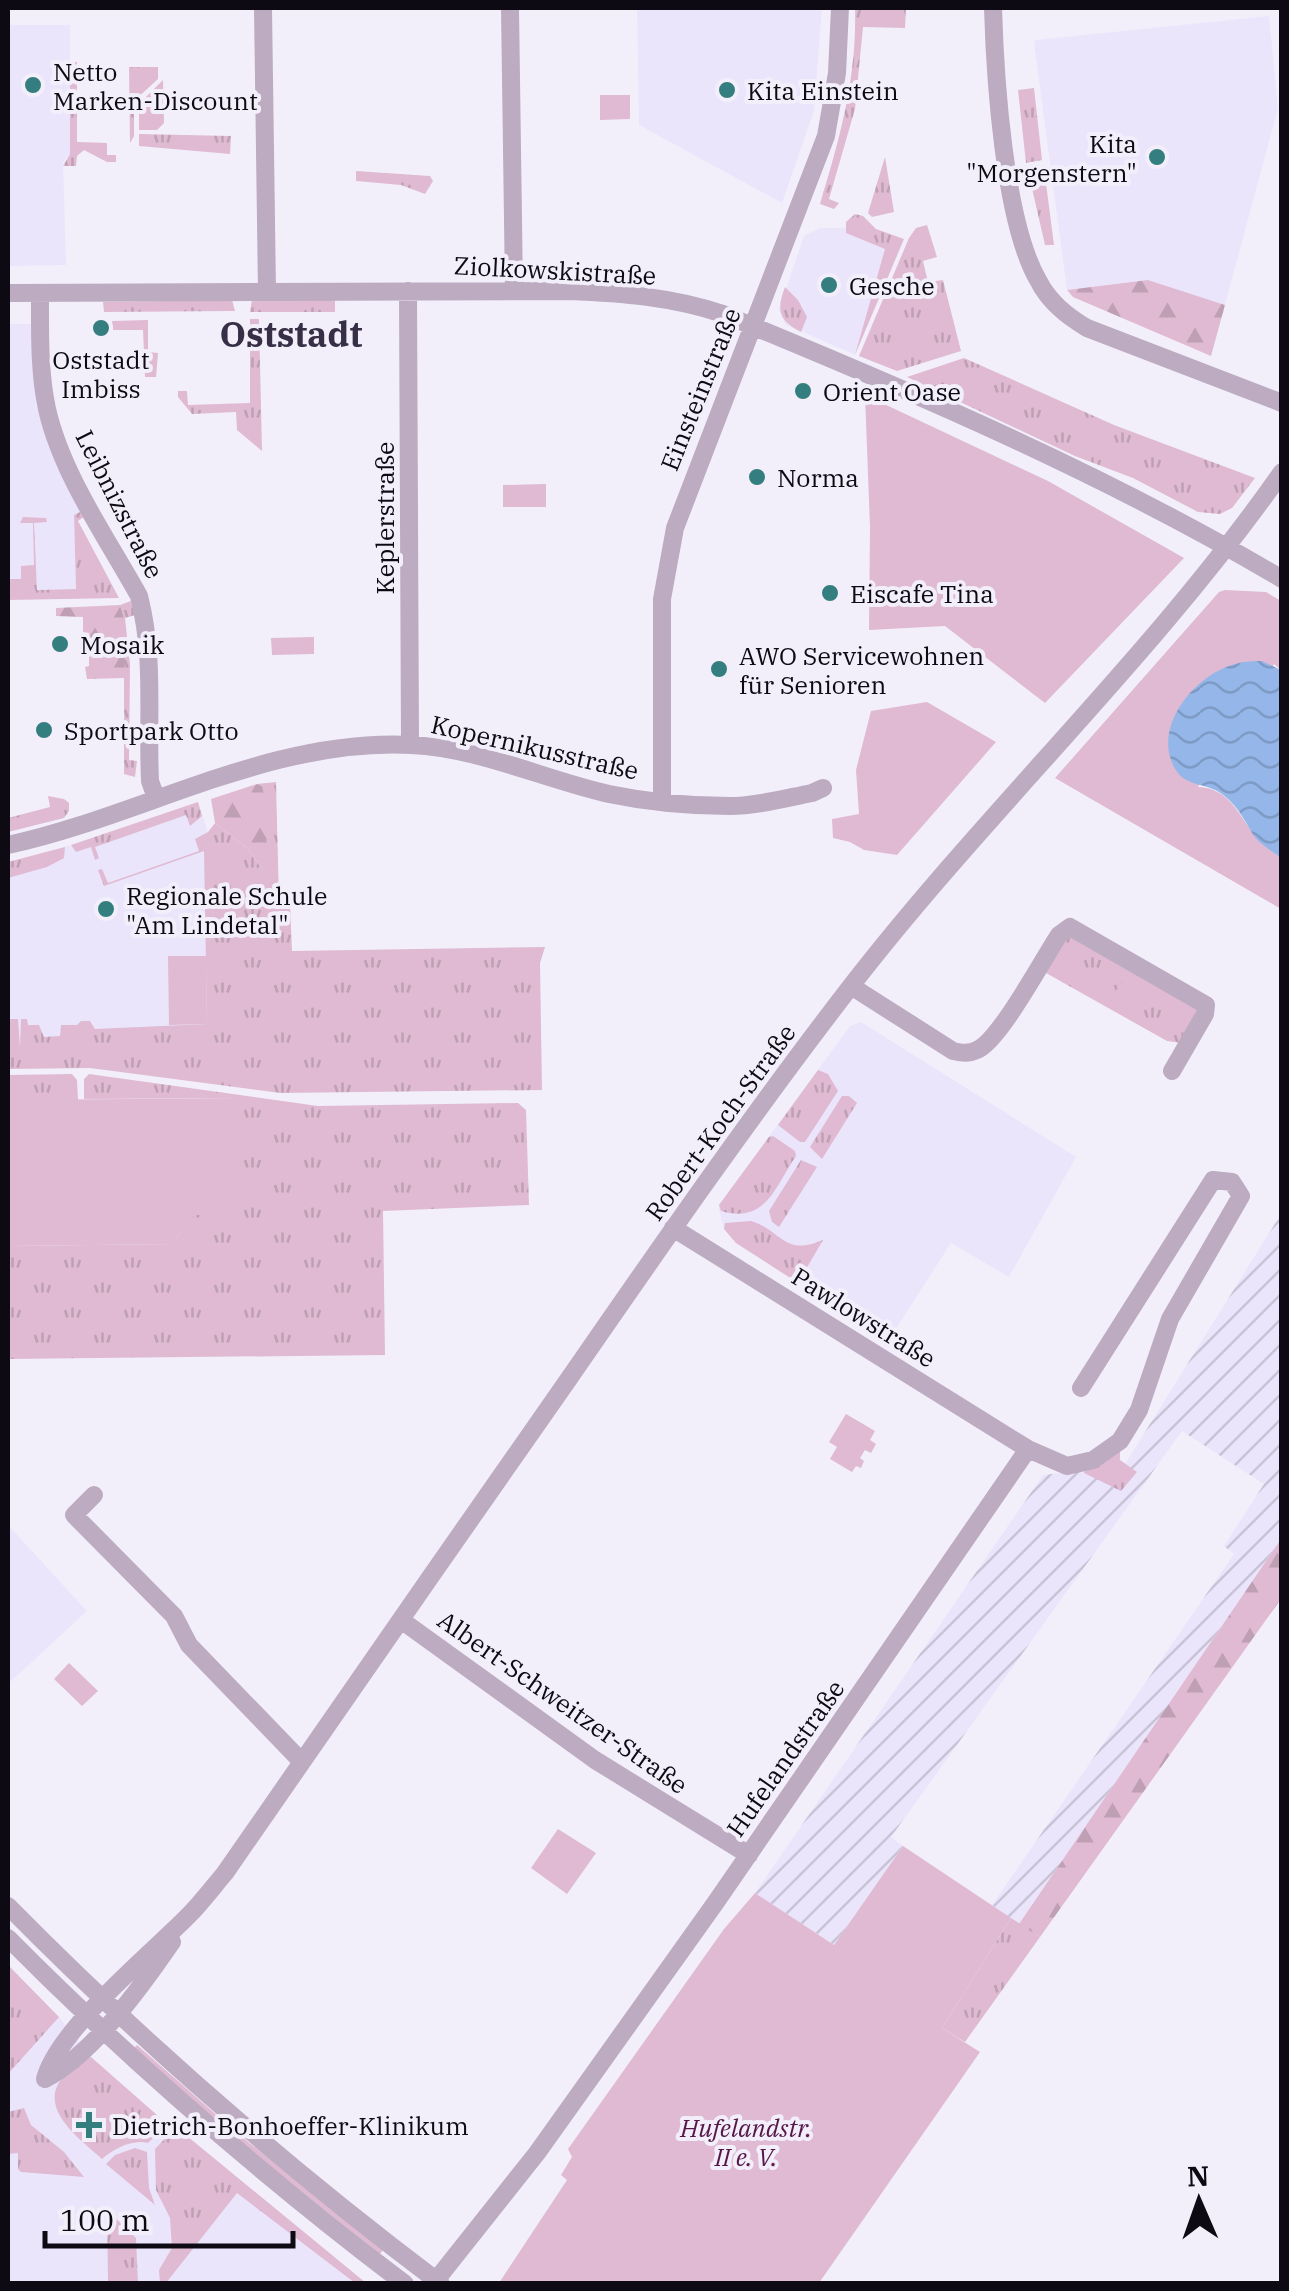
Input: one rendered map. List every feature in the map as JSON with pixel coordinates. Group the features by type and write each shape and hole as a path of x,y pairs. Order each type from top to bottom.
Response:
{"street":[{"path":"263,8 267,292"},
{"path":"510,8 514,290"},
{"name":"Einsteinstraße","path":"662,800 661,626 666,569 678,514 826,136 837,73 840,8"},
{"path":"994,8 994,52 1006,156 1019,225 1037,280 1069,317 1087,328 1282,402"},
{"name":"Keplerstraße","path":"408,290 410,745"},
{"name":"Ziolkowskistraße","path":"8,293 514,290 629,294 690,304 888,382 998,433 1282,579"},
{"name":"Leibnizstraße","path":"40,293 43,386 48,414 70,468 139,596 143,612 150,666 150,781 156,798"},
{"name":"Robert-Koch-Straße","path":"94,2023 102,2000 226,1873 673,1228 851,986 926,894 1130,667 1227,548 1282,472"},
{"name":"Kopernikusstraße","path":"8,845 311,752 369,745 458,751 612,794 662,800 732,806 824,788"},
{"path":"851,986 962,1053 984,1046 1000,1028 1059,935 1070,927 1206,1005 1205,1014 1172,1072"},
{"path":"1028,1449 1067,1466 1093,1460 1120,1441 1139,1410 1170,1320 1240,1196 1232,1182 1213,1180 1081,1388"},
{"name":"Pawlowstraße","path":"673,1228 1028,1449"},
{"path":"1139,1301 1170,1320"},
{"name":"Hufelandstraße","path":"437,2282 537,2153 749,1855 1028,1449"},
{"path":"94,1495 74,1515 174,1616 189,1645 302,1762"},
{"name":"Albert-Schweitzer-Straße","path":"401,1620 595,1760 749,1855"},
{"path":"8,1906 117,2014 272,2152 437,2282"},
{"name":"Robert-Koch-Straße","path":"94,2023 117,2014 138,1991 192,1912"},
{"path":"8,1938 94,2023 226,2142 405,2284"}],"shaded area":[{"name":"Kita Einstein","path":"637,8 822,8 814,111 782,203 639,125"},
{"name":"Kita \"Morgenstern\"","path":"1269,16 1278,108 1225,305 1148,280 1067,290 1036,40"},
{"path":"8,25 70,25 70,154 63,162 66,265 8,266"},
{"path":"820,228 845,228 892,246 855,355 785,324 779,310 804,236"},
{"path":"8,324 31,324 36,404 48,441 82,511 74,515 76,589 37,590 36,566 21,579 8,579"},
{"name":"Regionale Schule \"Am Lindetal\"","path":"198,802 208,832 208,1045 8,1047 8,863"},
{"path":"861,1022 1076,1157 1009,1277 951,1243 892,1335 876,1331 736,1243 724,1229 719,1210 850,1026"},
{"path":"1281,1214 1281,1539 1019,1924 992,1905 1234,1554 1224,1546 1264,1484 1182,1431 891,1837 903,1846 834,1945 755,1893 1043,1475 1085,1470 1120,1459 1125,1464"},
{"path":"8,1525 87,1611 8,1684"},
{"name":"Dietrich-Bonhoeffer-Klinikum","path":"8,1965 59,2017 91,2057 366,2283 8,2283"}],"green space":[{"path":"855,8 906,8 905,28 863,27 855,109 829,199 839,203 834,209 820,204 850,83"},
{"path":"70,62 77,62 77,142 107,143 107,155 116,155 116,162 107,162 84,150 77,156 76,166 63,166 70,154"},
{"path":"129,67 158,67 158,79 134,101 134,136 130,143"},
{"path":"163,80 164,123 157,130 139,130 139,104"},
{"path":"1034,88 1042,160 1026,163 1018,90"},
{"path":"600,95 630,95 630,119 600,120"},
{"path":"139,134 231,136 230,154 139,146"},
{"path":"885,157 894,212 872,217 868,213"},
{"path":"1044,168 1054,245 1045,245 1028,171"},
{"path":"356,171 430,176 433,181 425,194 401,185 356,181"},
{"path":"855,214 863,216 876,229 904,239 855,355 885,249 846,233 846,222"},
{"path":"927,225 937,257 923,261 928,282 943,280 961,351 897,371 859,356 909,238 916,228"},
{"path":"1148,280 1225,305 1211,356 1073,297 1067,290"},
{"path":"785,287 807,317 801,332 781,314"},
{"path":"335,299 335,312 250,312 252,300"},
{"path":"232,300 235,311 104,312 103,302"},
{"path":"250,319 259,319 262,451 237,430 236,412 192,414 178,397 178,391 187,391 188,405 250,403"},
{"path":"148,320 148,352 158,353 156,377 145,377 143,330 113,330 112,321"},
{"path":"964,358 1114,425 1255,478 1232,508 1220,514 1198,512 1133,478 1075,456 907,377"},
{"path":"865,395 1048,481 1184,558 1045,703 945,626 869,630"},
{"path":"546,484 546,507 503,507 503,485"},
{"path":"82,511 85,516 78,521 119,598 8,600 8,579 21,579 21,566 34,565 33,523 20,523 23,517 46,518 47,522 34,523 37,590 76,589 74,515"},
{"path":"1219,592 1266,592 1281,601 1281,670 1274,664 1198,787 1226,798 1259,840 1281,858 1281,909 1055,778"},
{"path":"131,601 135,615 125,618 130,664 129,760 137,761 135,777 124,774 124,618 120,605"},
{"path":"120,605 124,618 125,678 87,679 89,633 83,632 83,617 56,616 56,608"},
{"path":"314,637 314,654 272,655 271,638"},
{"path":"927,702 996,742 897,855 864,850 833,838 832,819 859,814 856,770 871,711"},
{"path":"276,782 279,902 290,902 292,951 545,947 540,963 542,1090 280,1093 90,1068 8,1069 8,1019 18,1019 20,1047 21,1019 27,1019 28,1025 39,1025 44,1037 60,1036 61,1025 77,1025 81,1021 90,1021 95,1029 207,1024 204,851 104,886 98,870 102,869 108,883 199,851 195,839 215,823 248,849 262,869 262,786 257,784"},
{"path":"257,784 262,786 268,813 262,869 248,849 215,823 211,799"},
{"path":"48,796 69,803 64,818 8,832 8,818 50,807"},
{"path":"198,802 202,816 190,826 186,815 95,847 99,858 95,860 91,847 76,852 71,845"},
{"path":"65,847 64,858 8,878 8,862"},
{"path":"1070,935 1199,1009 1182,1043 1167,1041 1046,973 1056,948"},
{"path":"168,956 206,956 207,1024 169,1025"},
{"path":"1124,980 1135,983 1146,996 1127,1012 1111,1003"},
{"path":"818,1070 828,1074 838,1091 805,1142 800,1142 778,1125"},
{"path":"72,1074 77,1080 78,1100 8,1100 8,1075"},
{"path":"89,1074 318,1106 518,1103 526,1110 529,1205 383,1211 385,1355 8,1359 8,1246 175,1244 194,1215 241,1098 84,1099 84,1079"},
{"path":"842,1096 857,1103 822,1159 810,1147"},
{"path":"241,1098 242,1215 195,1215 176,1238 176,1244 8,1246 8,1100"},
{"path":"773,1136 795,1151 796,1156 775,1190 768,1200 749,1212 721,1211 719,1205"},
{"path":"801,1160 817,1167 779,1227 772,1222 769,1211"},
{"path":"751,1221 791,1244 823,1240 798,1283 736,1243 724,1229 725,1223"},
{"path":"846,1414 875,1431 870,1440 876,1444 871,1453 865,1450 860,1458 864,1461 861,1468 856,1466 852,1472 830,1459 837,1447 829,1442"},
{"path":"1120,1449 1120,1460 1137,1472 1121,1491 1084,1473 1085,1470"},
{"path":"1281,1539 1281,1599 1040,1937 1019,1924"},
{"path":"69,1663 98,1691 82,1706 54,1679"},
{"path":"558,1829 596,1853 567,1894 531,1868"},
{"name":"Hufelandstr. II e. V.","path":"903,1846 1011,1918 942,2028 980,2052 819,2283 499,2283 567,2180 561,2175 572,2157 568,2149 724,1929 755,1893 834,1945"},
{"path":"1011,1918 1040,1937 965,2042 942,2028"},
{"path":"8,1965 59,2017 8,2074"},
{"path":"137,2045 237,2133 383,2250 380,2254 233,2137 134,2048"},
{"path":"91,2057 167,2124 148,2143 124,2146 102,2159 64,2122 57,2110 57,2087 74,2066"},
{"path":"24,2108 31,2125 64,2152 84,2177 18,2169 18,2153 8,2154 8,2112"},
{"path":"176,2127 366,2283 355,2283 237,2193 166,2283 160,2283 159,2270 172,2248 170,2218 156,2190 155,2149"},
{"path":"135,2148 147,2152 149,2188 155,2205 106,2164 115,2155"},
{"path":"107,2210 136,2238 138,2283 108,2283"}],"water":[{"path":"1262,661 1281,670 1281,858 1255,837 1225,796 1178,773 1169,752 1168,738 1178,709 1199,684 1229,666"}],"place":[{"name":"Netto Marken-Discount","path":"33,85"},
{"name":"Kita Einstein","path":"727,90"},
{"name":"Kita \"Morgenstern\"","path":"1157,157"},
{"name":"Gesche","path":"829,285"},
{"name":"Oststadt Imbiss","path":"101,328"},
{"name":"Orient Oase","path":"803,391"},
{"name":"Norma","path":"757,477"},
{"name":"Eiscafe Tina","path":"830,593"},
{"name":"Mosaik","path":"60,644"},
{"name":"AWO Servicewohnen für Senioren","path":"719,669"},
{"name":"Sportpark Otto","path":"44,730"},
{"name":"Regionale Schule \"Am Lindetal\"","path":"106,909"},
{"name":"Dietrich-Bonhoeffer-Klinikum","path":"89,2125"}],"district":[{"name":"Oststadt","path":"291,334"}]}
